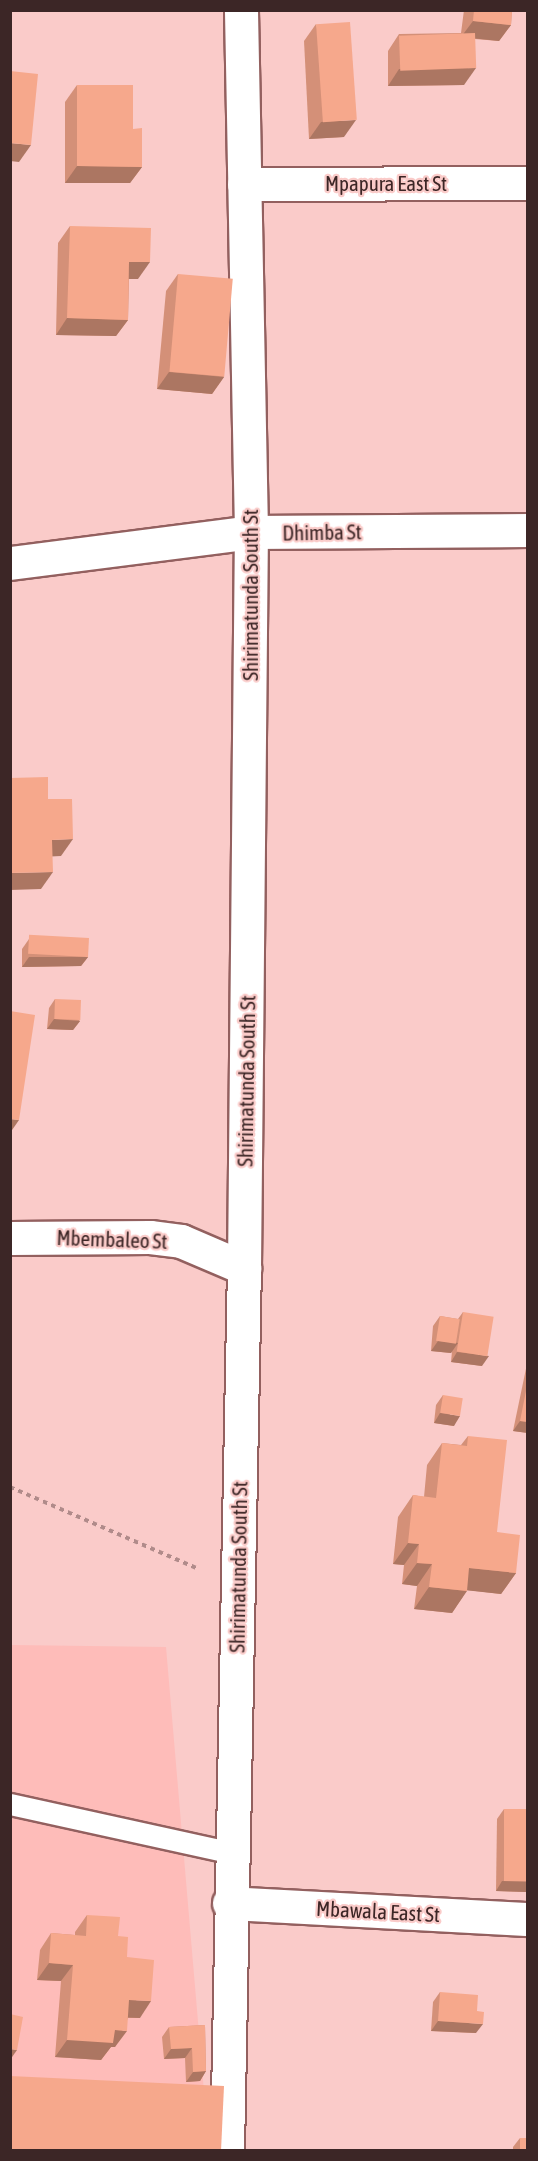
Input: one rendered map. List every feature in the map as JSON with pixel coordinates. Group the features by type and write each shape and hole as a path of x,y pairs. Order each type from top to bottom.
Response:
{"street":[{"name":"Shirimatunda South St","path":"227,2151 229,1903 244,1268 251,532 241,10"},
{"name":"Mpapura East St","path":"244,184 528,183"},
{"name":"Dhimba St","path":"10,563 251,532 528,530"},
{"name":"Mbembaleo St","path":"10,1238 124,1235 161,1239 205,1249 244,1268"},
{"name":"Mbawala East St","path":"229,1903 528,1919"}],"lane":[{"path":"10,1804 232,1852"}],"path":[{"path":"10,1486 238,1586"}],"shaded area":[{"path":"11,1645 166,1647 209,2150 11,2133"}],"building":[{"path":"474,10 512,10 511,25 473,21"},
{"path":"350,22 357,120 323,122 316,24"},
{"path":"475,33 476,68 400,71 399,36"},
{"path":"10,71 38,74 31,145 10,143"},
{"path":"77,85 133,85 133,129 142,128 142,167 77,166"},
{"path":"70,226 151,228 150,262 129,262 128,320 67,318"},
{"path":"178,274 233,279 224,376 169,372"},
{"path":"48,777 48,799 72,799 73,839 52,840 53,872 10,873 10,778"},
{"path":"29,935 89,938 88,957 28,954"},
{"path":"55,999 81,1000 80,1020 54,1019"},
{"path":"10,1011 35,1015 19,1120 10,1119"},
{"path":"463,1312 494,1317 487,1356 457,1352"},
{"path":"440,1316 460,1319 456,1344 436,1341"},
{"path":"528,1381 528,1422 520,1421"},
{"path":"443,1395 463,1398 460,1416 440,1413"},
{"path":"468,1436 507,1440 497,1532 520,1535 516,1573 469,1568 467,1591 429,1587 432,1564 417,1563 419,1544 408,1543 413,1495 436,1498 442,1443 467,1446"},
{"path":"504,1809 528,1809 528,1881 504,1881"},
{"path":"87,1915 120,1917 118,1936 128,1937 127,1957 154,1960 151,2001 129,2000 127,2031 115,2030 113,2043 67,2040 73,1965 49,1963 51,1933 86,1936"},
{"path":"440,1992 478,1995 477,2011 484,2012 483,2024 438,2021"},
{"path":"10,2014 23,2017 17,2050 10,2049"},
{"path":"205,2025 206,2071 193,2072 192,2048 171,2049 169,2027"},
{"path":"10,2076 224,2086 221,2151 10,2151"},
{"path":"520,2138 528,2138 528,2150 520,2150"}]}
